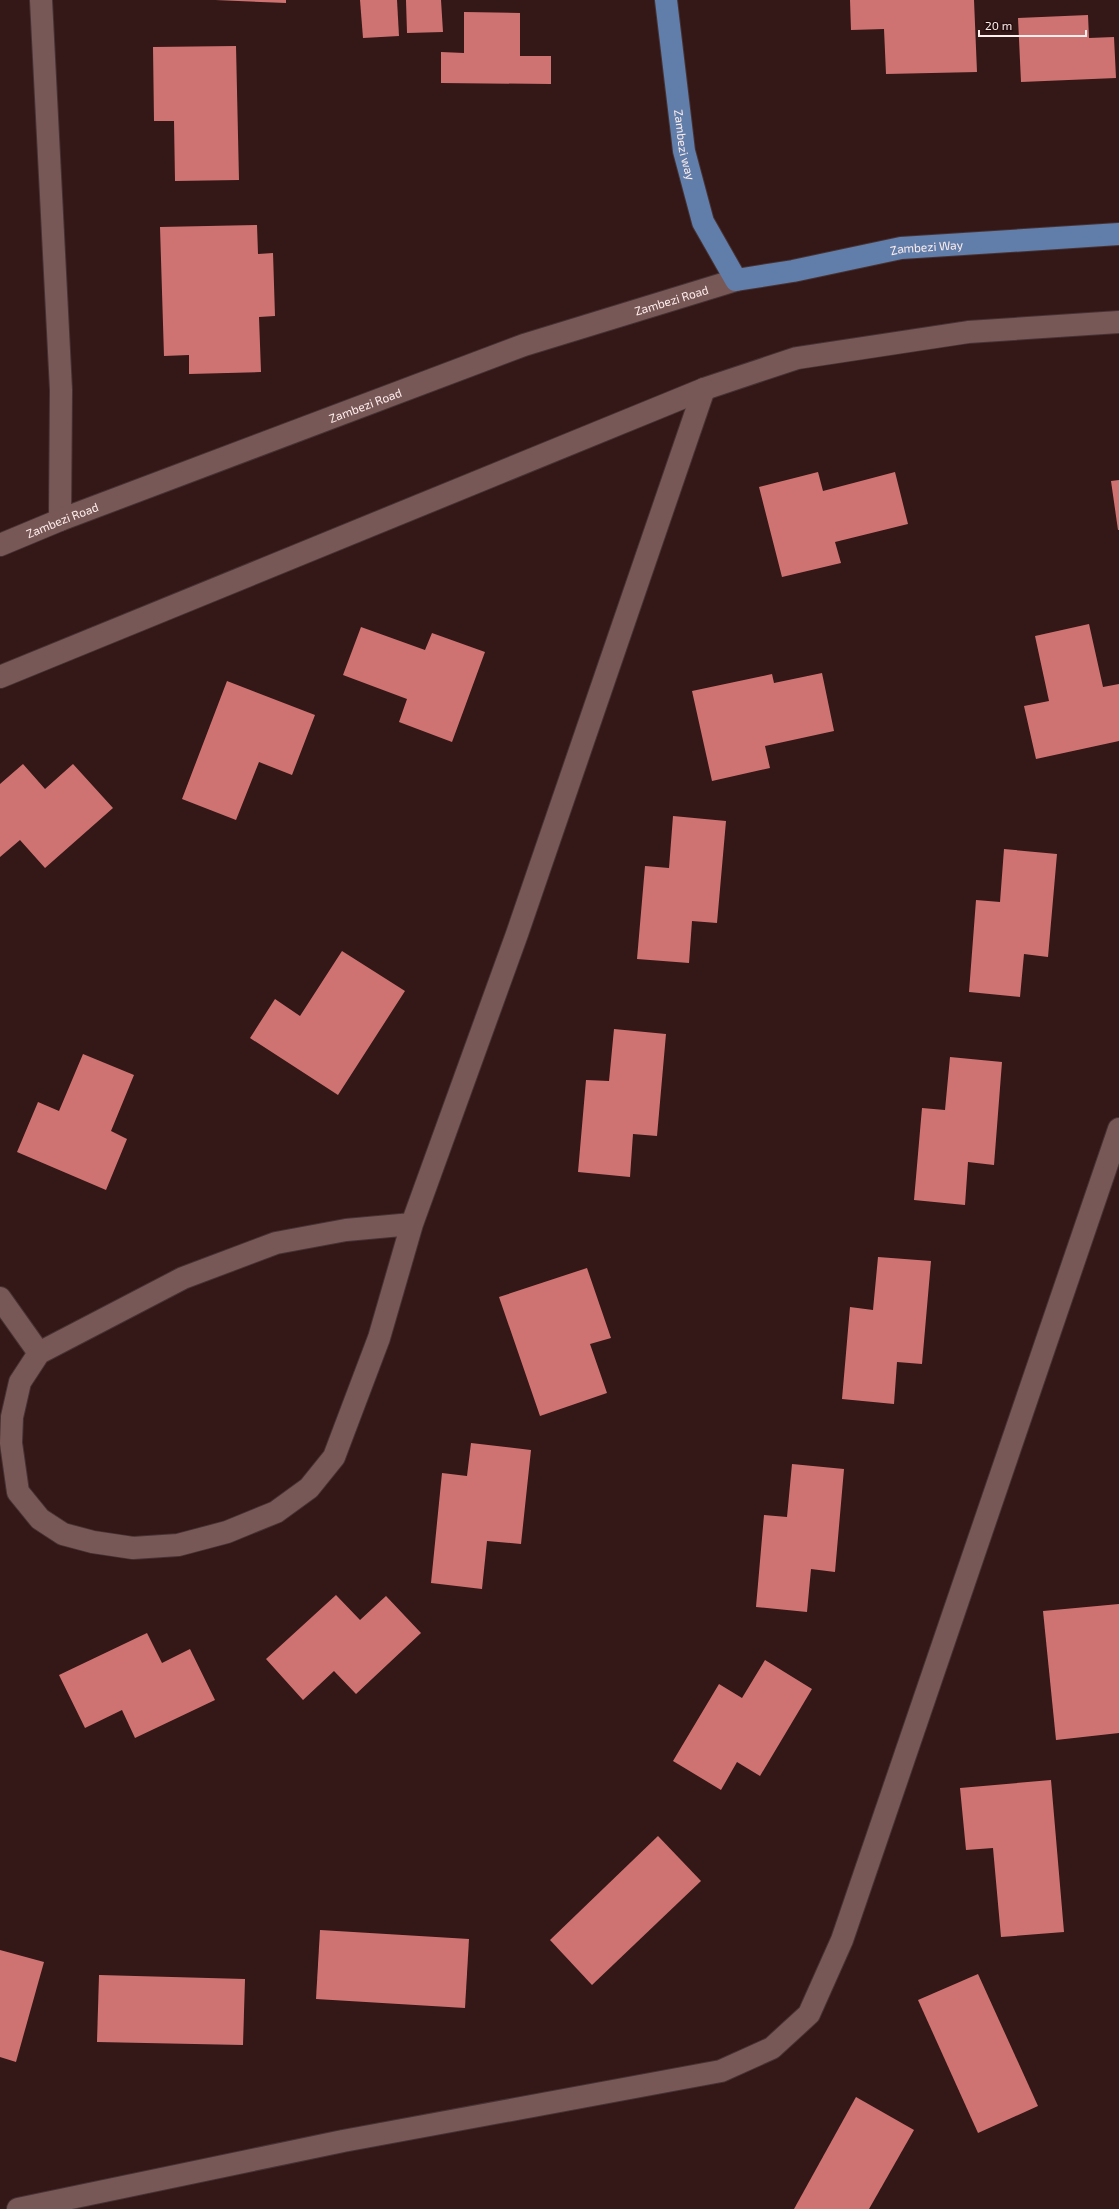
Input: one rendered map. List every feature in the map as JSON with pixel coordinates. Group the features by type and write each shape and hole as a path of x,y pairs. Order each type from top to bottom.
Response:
{"main road":[{"name":"Zambezi way","path":"666,0 684,151 703,222 736,280"},
{"name":"Zambezi Way","path":"736,280 793,271 901,248 1119,234"}],"street":[{"path":"41,0 61,390 60,520"},
{"name":"Zambezi Road","path":"0,545 60,520 524,345 736,280"},
{"path":"0,676 704,389 797,358 968,332 1119,322"},
{"path":"412,1224 346,1230 276,1243 183,1278 39,1354 20,1382 12,1417 11,1443 18,1492 40,1519 63,1534 93,1542 133,1548 178,1544 227,1532 276,1512 309,1488 334,1457 379,1338 412,1224 517,934 704,389"},
{"path":"18,2209 344,2141 721,2072 772,2048 809,2014 842,1940 1119,1129"},
{"path":"0,1298 39,1354"}],"building":[{"path":"215,0 286,0 286,3"},
{"path":"360,0 397,0 399,36 363,38"},
{"path":"406,0 441,0 443,32 407,33"},
{"path":"850,0 974,0 977,72 886,74 884,29 851,30"},
{"path":"464,12 520,13 520,56 551,56 551,84 441,83 441,52 464,53"},
{"path":"1088,15 1089,38 1114,37 1116,78 1021,82 1018,18"},
{"path":"236,46 239,180 175,181 174,121 154,121 153,47"},
{"path":"257,225 258,254 273,253 275,316 259,317 261,372 189,374 189,355 164,356 160,227"},
{"path":"818,472 823,491 895,472 908,524 835,542 841,563 782,577 759,487"},
{"path":"1119,480 1119,530 1118,530 1111,481"},
{"path":"1089,624 1103,687 1119,684 1119,741 1036,759 1024,706 1049,701 1035,636"},
{"path":"361,627 425,650 432,633 485,652 452,742 399,722 407,699 343,675"},
{"path":"822,673 834,731 765,746 770,768 712,781 692,691 772,674 774,683"},
{"path":"227,681 315,715 292,775 259,762 236,820 182,799"},
{"path":"23,764 45,789 73,764 113,808 45,868 20,840 0,857 0,784"},
{"path":"673,816 726,821 717,923 692,921 689,963 637,959 645,866 669,868"},
{"path":"1004,849 1057,854 1048,957 1024,954 1020,997 969,992 976,900 1000,902"},
{"path":"342,951 405,991 338,1095 250,1038 275,999 300,1016"},
{"path":"614,1029 666,1034 657,1136 633,1134 630,1177 578,1172 586,1080 609,1081"},
{"path":"83,1054 134,1075 111,1131 127,1139 106,1190 17,1152 38,1102 59,1111"},
{"path":"950,1057 1002,1062 994,1165 968,1162 965,1205 914,1200 922,1108 945,1110"},
{"path":"878,1257 931,1261 922,1364 897,1362 894,1404 842,1399 850,1307 873,1310"},
{"path":"587,1268 611,1338 590,1344 607,1393 540,1416 499,1297"},
{"path":"471,1443 531,1450 521,1544 487,1541 482,1589 431,1583 442,1473 467,1476"},
{"path":"792,1464 844,1469 835,1572 811,1569 807,1612 756,1607 764,1515 787,1517"},
{"path":"336,1595 360,1620 386,1596 421,1633 356,1694 334,1671 303,1700 266,1659"},
{"path":"1119,1604 1119,1733 1056,1740 1043,1611"},
{"path":"147,1633 162,1663 190,1649 215,1700 135,1738 122,1710 85,1728 59,1675"},
{"path":"765,1660 812,1689 760,1776 737,1762 721,1790 673,1761 719,1684 742,1698"},
{"path":"1051,1780 1064,1932 1001,1937 993,1848 966,1850 960,1788"},
{"path":"658,1836 701,1881 592,1985 550,1940"},
{"path":"320,1930 469,1939 465,2008 316,1999"},
{"path":"0,1950 44,1962 16,2062 0,2057"},
{"path":"978,1974 1038,2106 978,2133 918,2000"},
{"path":"99,1975 245,1979 243,2045 97,2042"},
{"path":"856,2097 914,2130 869,2209 794,2209"}]}
